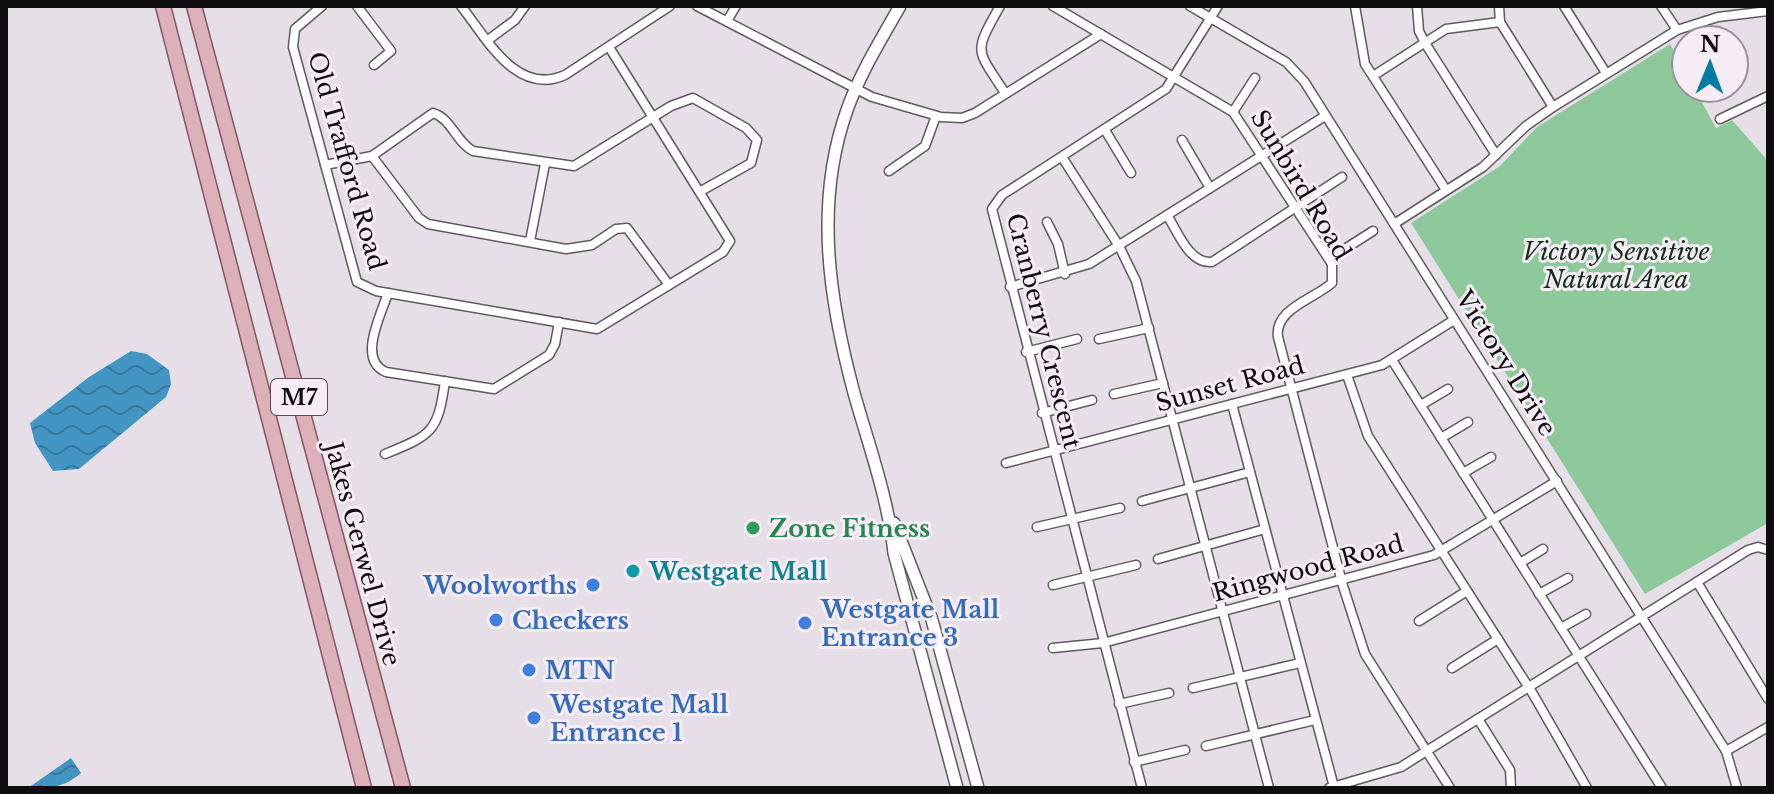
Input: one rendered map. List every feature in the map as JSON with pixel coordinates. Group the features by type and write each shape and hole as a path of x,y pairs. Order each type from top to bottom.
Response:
{"main road":[{"name":"M7","path":"163,6 364,788"},
{"name":"Jakes Gerwel Drive","path":"194,6 403,788"}],"street":[{"name":"Old Trafford Road","path":"322,6 298,26 293,37 357,282 363,287 388,293 602,328 723,252 730,243 729,236 609,47"},
{"path":"357,6 390,50 374,65"},
{"path":"461,6 510,69 552,79 565,75 670,6"},
{"path":"488,40 515,20 525,6"},
{"path":"697,6 872,97 936,116 967,117 1101,34"},
{"path":"727,21 736,6"},
{"path":"900,6 855,88 846,113 829,195 828,266 841,344 890,515 894,553 957,788"},
{"path":"1000,6 978,44 980,54 1005,93"},
{"name":"Sunbird Road","path":"1053,6 1233,112 1329,259 1335,273 1332,283 1283,316 1277,325 1292,389"},
{"name":"Victory Drive","path":"1190,6 1295,69 1726,751 1737,788"},
{"name":"Cranberry Crescent","path":"1142,788 992,215 993,205 1002,195 1158,96 1176,77 1218,6"},
{"path":"1355,6 1360,50 1373,76 1446,190"},
{"path":"1417,6 1419,31 1425,43 1496,155"},
{"path":"1499,6 1500,22 1553,107"},
{"path":"1564,6 1606,73"},
{"path":"1661,6 1673,24"},
{"path":"1696,24 1718,17 1768,11"},
{"path":"1373,76 1451,28 1500,22"},
{"path":"1394,224 1496,155 1526,126 1553,107 1670,34"},
{"path":"1233,112 1255,78"},
{"path":"1720,119 1767,97"},
{"path":"325,165 372,156 433,113 441,115 469,150 545,164 580,164 685,99 696,98 756,136 755,156 751,163 701,191"},
{"path":"889,171 925,146 936,116"},
{"path":"1010,287 1082,268 1325,116"},
{"path":"1105,130 1131,173"},
{"path":"1182,140 1210,188"},
{"path":"372,156 423,222 578,250 616,229 627,228 669,285"},
{"path":"1062,157 1119,246 1136,281 1269,788"},
{"path":"530,241 545,164"},
{"path":"1167,215 1192,256 1206,263 1342,177"},
{"path":"1047,222 1058,244 1065,274"},
{"path":"1329,259 1373,231"},
{"path":"388,293 371,350 372,362 386,372 494,389 549,355 555,344 559,322"},
{"name":"Sunset Road","path":"1006,463 1347,375 1392,360 1454,320"},
{"path":"1099,339 1149,328"},
{"path":"1026,352 1077,339"},
{"path":"1392,360 1662,788"},
{"path":"1347,375 1368,436 1529,688 1587,788"},
{"path":"385,454 416,442 433,430 440,417 445,381"},
{"path":"1114,394 1163,383"},
{"path":"1292,389 1342,580 1365,654 1450,788"},
{"path":"1421,405 1448,389"},
{"path":"1042,413 1092,400"},
{"path":"1232,404 1331,787 1401,767 1697,582 1758,547 1768,550"},
{"path":"1441,438 1468,422"},
{"path":"1463,473 1491,457"},
{"path":"1142,501 1250,472"},
{"name":"Ringwood Road","path":"1053,648 1103,643 1443,551 1557,481"},
{"path":"1037,527 1120,508"},
{"path":"890,515 907,549 932,620 978,788"},
{"path":"1158,559 1265,529"},
{"path":"1520,563 1543,549"},
{"path":"1053,585 1136,565"},
{"path":"1539,594 1568,578"},
{"path":"1697,582 1768,699"},
{"path":"1419,621 1467,591"},
{"path":"1561,628 1586,614"},
{"path":"1452,668 1498,639"},
{"path":"1193,688 1300,663"},
{"path":"1119,704 1169,693"},
{"path":"1478,719 1510,770 1511,788"},
{"path":"1206,746 1315,720"},
{"path":"1726,751 1768,727"},
{"path":"1134,762 1185,750"}],"green space":[{"name":"Victory Sensitive Natural Area","path":"1670,44 1670,104 1703,104 1716,128 1732,120 1768,161 1768,523 1645,594 1411,223 1500,166 1537,127"}],"water":[{"path":"131,351 147,354 169,370 171,384 166,397 79,469 53,471 35,443 30,423 89,377"},
{"path":"71,758 81,773 74,778 56,786 28,788"}],"place":[{"name":"Zone Fitness","path":"753,528"},
{"name":"Westgate Mall","path":"633,571"},
{"name":"Woolworths","path":"593,585"},
{"name":"Checkers","path":"496,620"},
{"name":"Westgate Mall Entrance 3","path":"805,623"},
{"name":"MTN","path":"529,670"},
{"name":"Westgate Mall Entrance 1","path":"534,718"}]}
